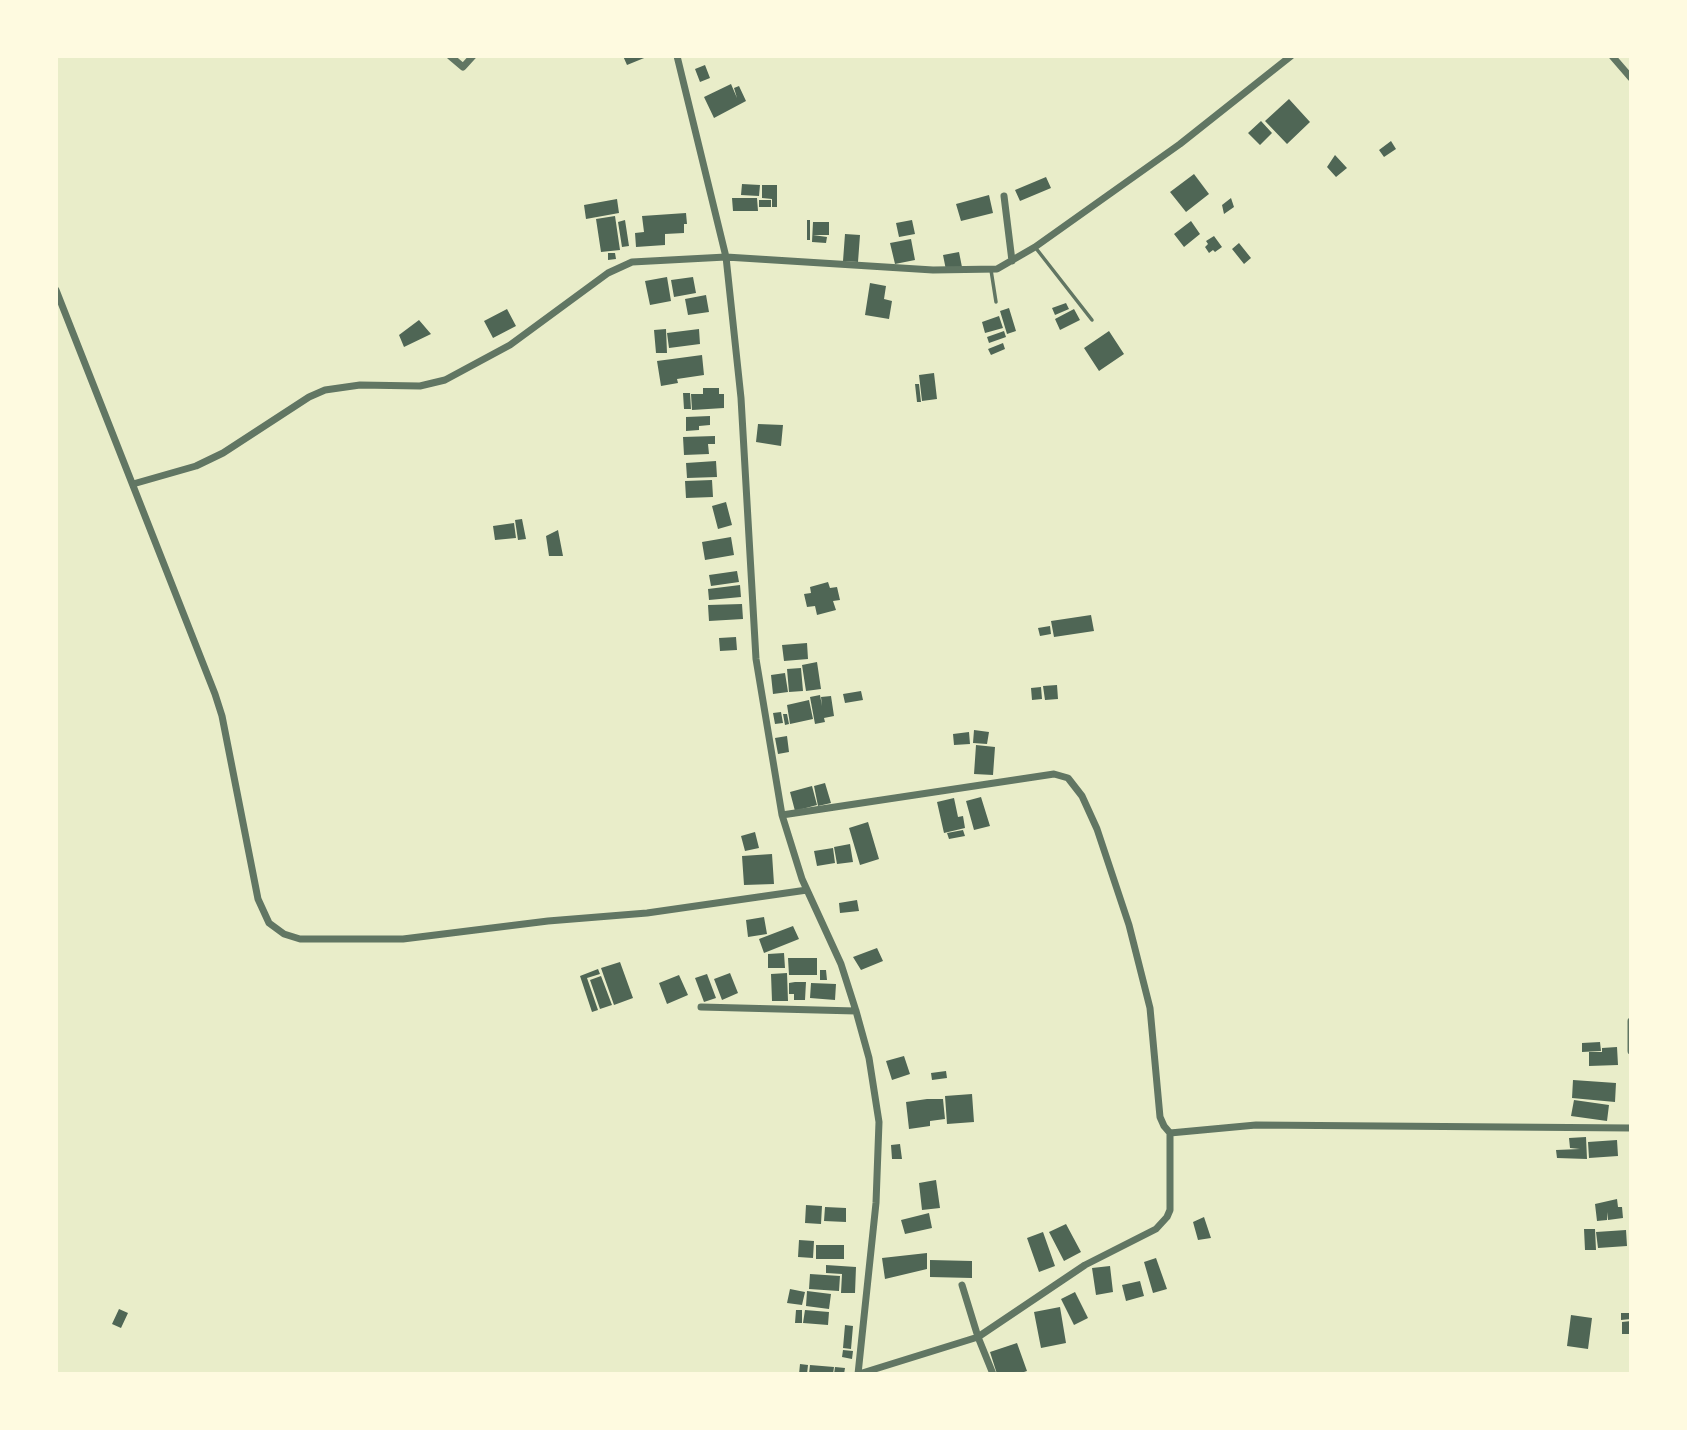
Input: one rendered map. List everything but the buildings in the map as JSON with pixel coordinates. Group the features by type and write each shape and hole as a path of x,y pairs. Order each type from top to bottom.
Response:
{"street":[{"path":"450,56 463,67 473,56"},
{"path":"677,56 726,257 741,398 756,659 782,815 807,890 841,964 856,1011 869,1058 879,1122 876,1203 858,1374 978,1337 1084,1265 1149,1234 1163,1223 1170,1210 1170,1133 1160,1117 1150,1008 1129,925 1097,829 1082,796 1068,778 1054,774 782,815"},
{"path":"133,484 195,466 223,453 309,397 325,390 360,385 420,386 446,380 510,345 608,273 647,260 726,257 933,270 991,270 1035,247 1180,144 1291,56"},
{"path":"1612,56 1631,78"},
{"path":"1004,196 1012,261"},
{"path":"56,290 215,694 222,716 258,898 269,923 284,934 300,939 403,939 548,921 648,913 807,890"},
{"path":"701,1007 856,1011"},
{"path":"1631,1021 1631,1051"},
{"path":"1170,1133 1293,1124 1631,1128"},
{"path":"962,1285 993,1374"}],"lane":[{"path":"1035,247 1092,320"},
{"path":"991,270 996,302"}]}
